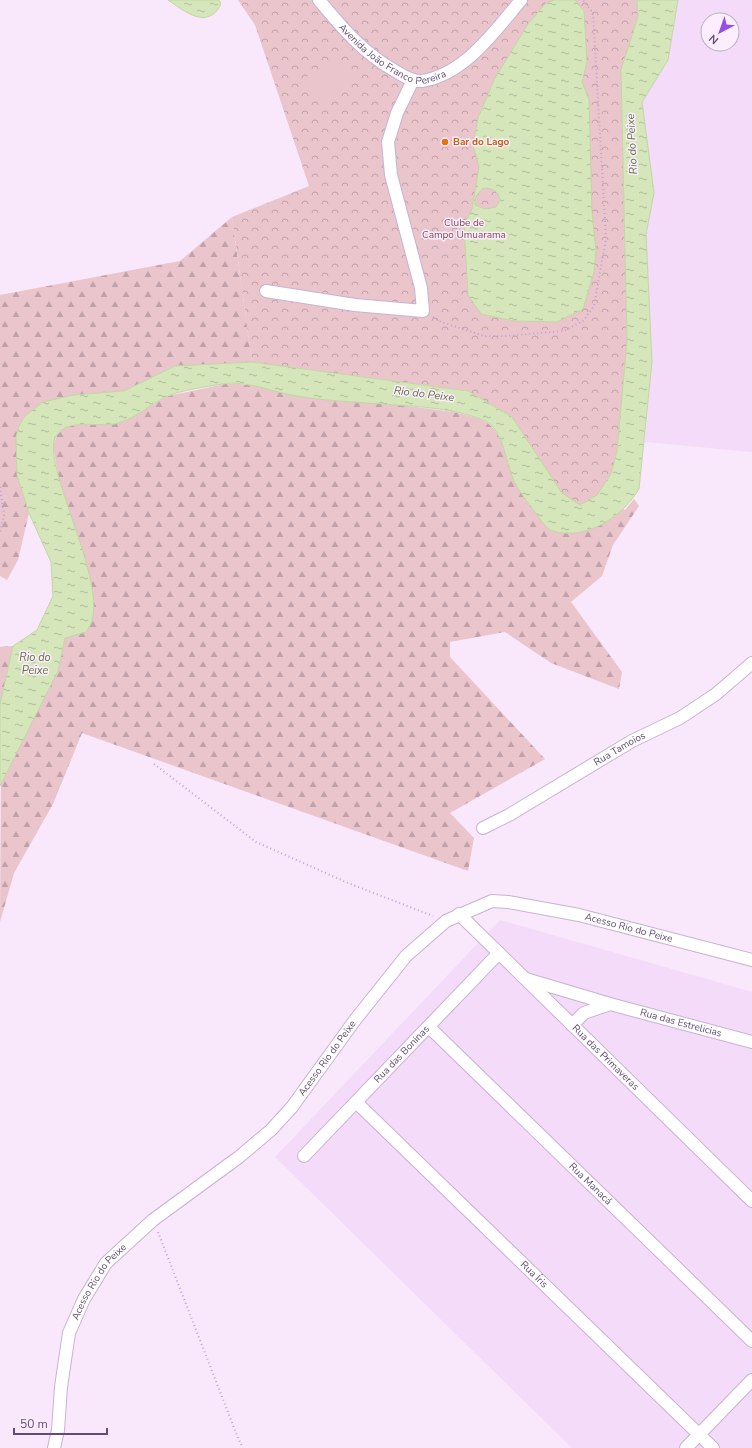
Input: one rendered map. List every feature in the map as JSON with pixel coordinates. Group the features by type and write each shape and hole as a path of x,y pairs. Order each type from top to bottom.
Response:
{"street":[{"name":"Avenida João Franco Pereira","path":"319,0 347,34 367,53 384,65 413,80 422,81 449,71 468,58 492,34 521,0"},
{"path":"266,292 355,305 423,311 420,288 391,175 388,142 396,113 413,80"},
{"name":"Rua Tamoios","path":"483,828 509,815 632,741 680,718 716,694 752,663"},
{"name":"Acesso Rio do Peixe","path":"54,1448 58,1430 61,1387 69,1333 84,1299 106,1263 153,1220 239,1157 271,1130 292,1107 355,1020 406,956 446,921 459,914 492,901 531,905 579,915 752,960"},
{"name":"Rua das Primaveras","path":"459,914 752,1200"},
{"name":"Rua das Boninas","path":"304,1156 499,953"},
{"name":"Rua das Estrelicias","path":"524,978 610,1004 752,1042"},
{"path":"572,1025 584,1013 610,1004"},
{"name":"Rua Manacá","path":"428,1026 752,1341"},
{"name":"Rua Íris","path":"356,1102 713,1448"},
{"path":"686,1448 752,1380"}],"path":[{"path":"423,311 441,322 484,336 504,336 564,331 583,321 594,306 606,239 593,13 583,0"},
{"path":"0,487 4,515 0,533"},
{"path":"154,764 256,842 348,883 446,921"},
{"path":"153,1220 238,1438 244,1448"}],"shaded area":[{"path":"678,0 752,0 752,452 645,442 652,362 646,234 654,193 642,102 668,60"},
{"path":"500,920 752,992 752,1448 572,1448 275,1157"}],"green space":[{"name":"Clube de Campo Umuarama","path":"238,0 637,0 638,16 621,70 627,341 617,451 611,474 597,495 580,506 562,493 512,417 468,391 252,362 232,217 309,186 255,25"},
{"path":"337,57 352,81 320,101 305,78"},
{"path":"232,217 252,362 175,366 124,391 74,395 19,426 16,437 17,475 29,513 18,560 7,580 0,576 0,295 180,261"},
{"path":"225,384 239,384 454,412 482,420 492,427 500,439 625,510 634,499 639,506 613,545 602,576 571,602 622,672 619,689 551,663 505,632 450,642 450,657 545,759 450,813 474,838 468,871 82,733 53,804 14,873 0,922 1,781 58,671 65,638 86,632 53,446 57,435 65,427 76,425 113,424 124,421 168,396"},
{"path":"13,646 0,705 0,647"}],"water":[{"path":"168,0 219,0 221,4 216,12 203,18 188,13"},
{"path":"554,0 575,0 584,11 587,62 582,82 589,100 592,212 596,251 594,272 583,309 557,322 514,321 481,314 468,295 464,225 472,209 479,167 473,145 478,118 495,78 528,24 545,4","holes":["483,188 492,189 498,194 500,200 496,207 485,209 475,205 476,196"]},
{"name":"Rio do Peixe","path":"637,0 678,0 668,60 642,102 654,193 646,234 652,362 639,489 632,499 614,517 591,529 566,533 550,530 541,521 517,487 504,449 491,425 485,421 449,410 310,398 250,385 231,383 178,392 160,400 135,416 115,424 83,424 67,427 61,430 56,436 53,450 64,494 90,576 94,600 92,620 86,632 65,638 58,671 0,786 0,705 13,646 37,630 53,596 51,562 29,513 17,475 16,437 19,426 25,416 43,402 74,395 124,391 175,366 252,362 468,391 512,417 562,493 580,505 597,495 611,474 617,451 627,341 621,70 638,16"}],"place":[{"name":"Bar do Lago","path":"445,142"}]}
